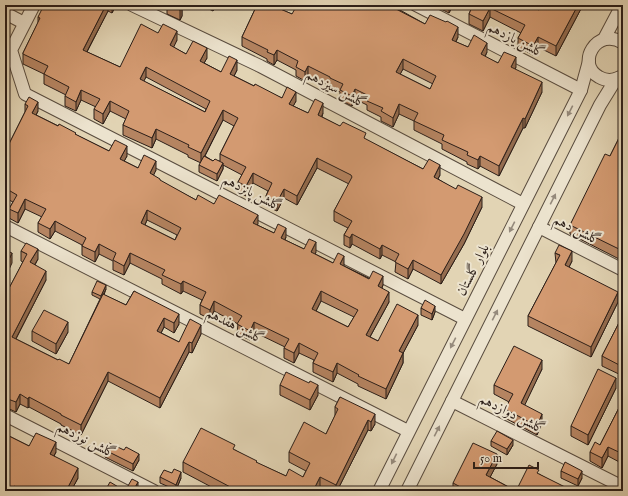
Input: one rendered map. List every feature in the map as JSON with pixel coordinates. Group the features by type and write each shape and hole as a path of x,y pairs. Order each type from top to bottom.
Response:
{"street":[{"path":"5,13 24,23 34,5"},
{"name":"گلشن سیزدهم","path":"132,5 260,66 523,204"},
{"name":"گلشن یازدهم","path":"416,5 580,90"},
{"path":"622,5 604,39 613,39 623,43"},
{"name":"گلشن پانزدهم","path":"24,23 11,50 25,94 465,319"},
{"name":"بلوار گلستان","path":"378,491 580,90 592,48 604,39"},
{"path":"589,61 592,70 599,77 606,80 620,77"},
{"path":"407,491 600,105 620,77"},
{"name":"گلشن هفدهم","path":"5,226 408,431"},
{"name":"گلشن دهم","path":"539,228 623,270"},
{"name":"گلشن دوازدهم","path":"452,401 623,487"},
{"name":"گلشن نوزدهم","path":"5,415 154,491"}],"building":[{"path":"44,5 106,5 83,50 120,67 141,24 158,33 163,24 177,31 170,45 186,54 193,41 207,48 200,61 221,72 229,56 237,60 230,74 254,86 255,84 282,98 287,87 296,92 289,104 308,113 315,99 323,103 318,115 340,126 343,122 366,133 364,138 423,169 429,159 440,165 434,177 456,189 458,185 482,197 464,234 441,275 413,260 408,269 395,262 399,254 382,245 380,249 352,234 350,238 344,235 352,221 334,211 352,177 351,175 317,158 297,196 284,189 277,202 266,196 272,183 253,173 246,186 238,182 246,167 220,154 238,118 223,110 201,153 188,147 189,145 156,129 152,138 123,125 129,111 110,101 103,114 94,109 100,99 81,90 76,102 65,96 69,87 44,74 48,66 23,54 40,18 38,17","holes":["146,67 210,101 205,112 140,79"]},
{"path":"170,5 180,5 182,6 180,10"},
{"path":"257,5 280,5 278,8 292,14 297,5 398,5 396,9 425,24 430,15 458,27 452,40 468,47 474,35 487,43 481,54 498,63 504,52 516,57 511,67 542,82 525,119 523,118 499,166 480,156 478,160 467,155 468,152 442,140 444,135 414,121 418,113 399,104 393,118 381,111 383,108 367,101 369,96 355,89 352,96 340,90 343,84 330,77 308,66 305,72 296,67 298,61 277,50 274,55 267,52 268,50 242,37","holes":["403,59 436,76 430,89 396,72"]},
{"path":"473,5 530,5 539,10 542,5 578,5 556,46 538,37 533,46 518,38 525,25 490,8 483,21 469,14"},
{"path":"29,97 38,102 32,113 58,126 59,124 109,151 115,140 127,146 120,159 138,168 144,155 156,161 150,173 196,200 198,195 214,204 219,195 258,215 253,223 274,233 278,224 286,228 281,238 304,249 309,239 316,242 311,252 333,263 338,253 344,256 340,264 369,279 373,271 383,276 378,286 389,292 366,335 378,341 397,304 418,315 399,351 403,353 386,389 358,376 359,375 337,363 333,372 313,363 318,353 299,343 294,353 284,348 289,339 254,322 250,331 237,324 242,316 214,301 210,310 200,305 206,292 183,281 181,284 162,275 165,270 130,253 124,266 113,260 116,253 99,244 95,252 82,246 86,238 55,221 50,229 38,223 46,209 25,199 18,213 9,209 17,195 5,188 5,152 28,106 25,104","holes":["147,210 181,228 175,240 141,223","321,291 358,310 348,327 312,309"]},
{"path":"623,130 623,251 570,225 605,154 610,156"},
{"path":"204,156 213,161 215,159 223,163 217,174 199,165"},
{"path":"26,243 38,249 30,262 46,271 12,337 58,360 59,359 69,364 103,294 126,305 134,291 179,314 174,323 164,318 157,331 179,342 190,319 201,325 192,343 189,342 160,398 108,372 81,425 29,397 28,399 20,394 16,402 5,398 5,296 27,254 21,251"},
{"path":"559,245 572,251 565,265 618,292 591,347 528,316 560,255 555,253"},
{"path":"5,250 12,253 5,268"},
{"path":"97,281 106,285 101,296 92,292"},
{"path":"425,300 435,306 432,314 421,308"},
{"path":"44,310 68,322 56,344 32,331"},
{"path":"623,315 623,367 602,356"},
{"path":"514,346 542,360 521,403 542,414 537,426 505,409 513,394 494,385"},
{"path":"598,369 616,378 588,435 571,426"},
{"path":"286,372 309,383 310,381 318,385 310,400 280,385"},
{"path":"340,397 375,414 371,422 368,420 336,485 320,477 313,491 236,491 183,462 201,428 235,445 233,449 257,461 256,462 286,476 289,469 303,477 310,463 289,452 304,422 326,434 338,409 335,407"},
{"path":"623,400 623,454 608,447 602,458 590,452 595,442 600,445"},
{"path":"497,431 513,440 507,449 491,441"},
{"path":"36,433 56,442 50,454 78,468 66,491 23,491 14,486 11,491 5,488 5,434 29,446"},
{"path":"109,443 124,450 126,447 139,454 133,464 105,450"},
{"path":"473,443 497,454 486,475 516,491 468,491 453,483"},
{"path":"565,462 582,471 578,479 561,471"},
{"path":"529,465 539,470 537,473 567,488 565,491 516,491"},
{"path":"174,469 181,472 176,485 160,477 164,470 172,473"},
{"path":"132,479 138,482 133,491 125,491"},
{"path":"110,482 125,491 105,491"}]}
